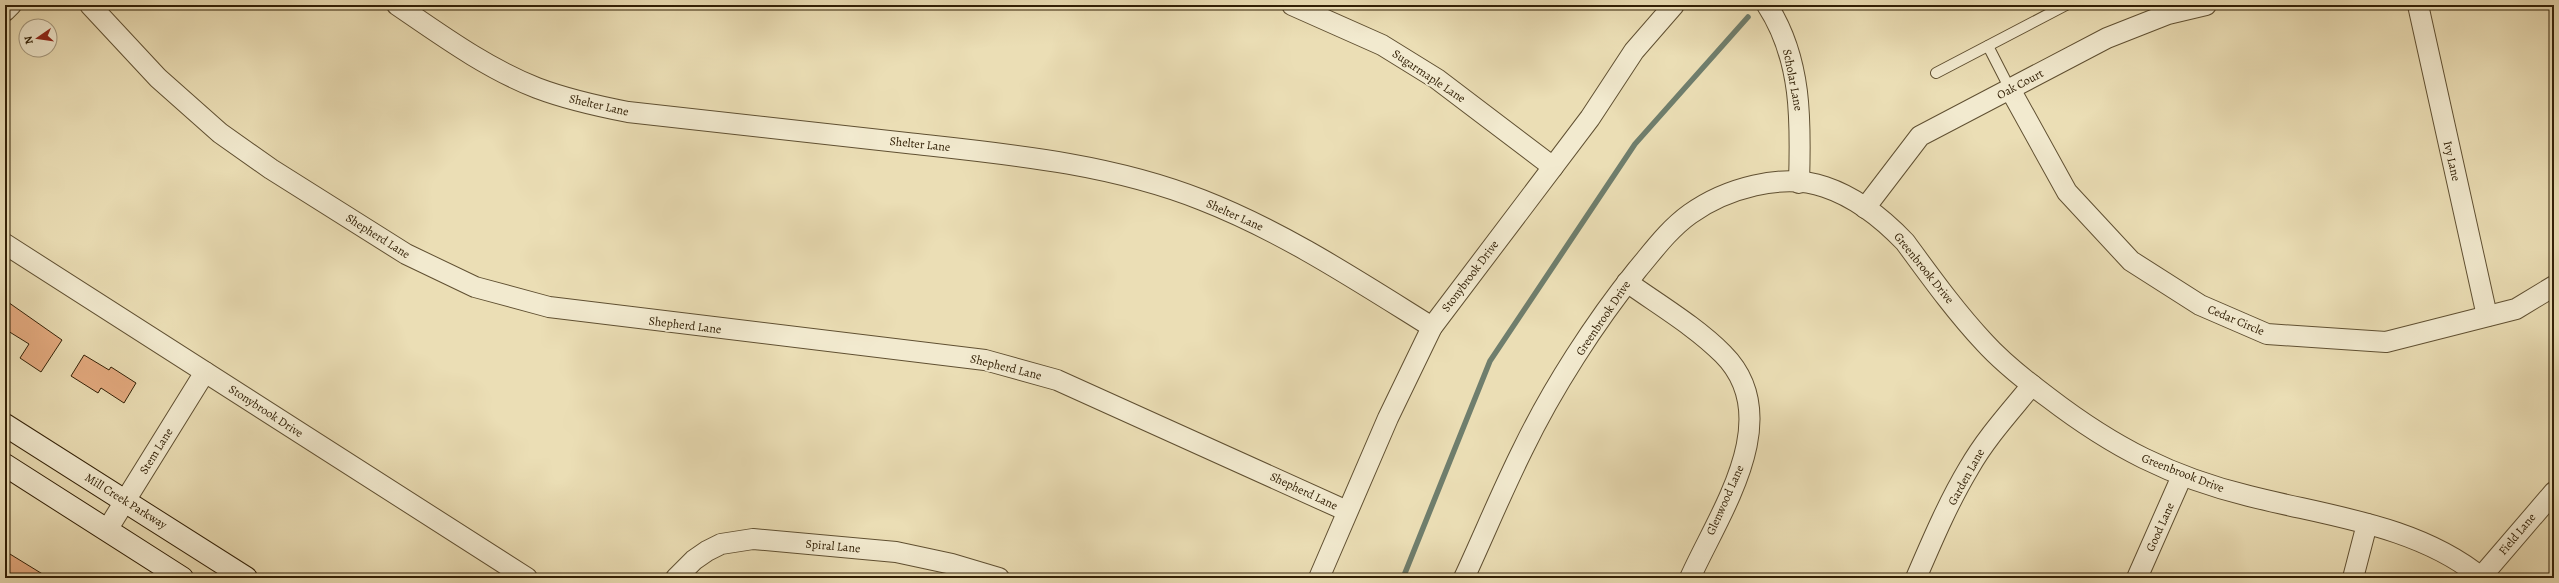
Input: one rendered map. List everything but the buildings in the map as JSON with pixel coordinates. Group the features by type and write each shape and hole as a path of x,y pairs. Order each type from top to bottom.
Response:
{"main road":[{"name":"Mill Creek Parkway","path":"5,424 246,578"},
{"path":"5,465 182,578"}],"street":[{"path":"5,10 11,5"},
{"name":"Shepherd Lane","path":"90,5 158,78 220,134 271,169 406,254 475,286 549,307 660,322 906,349 985,360 1021,369 1057,380 1347,511"},
{"name":"Shelter Lane","path":"397,5 492,67 536,87 582,102 628,112 993,153 1111,172 1157,184 1216,206 1287,240 1432,327"},
{"name":"Sugarmaple Lane","path":"1292,5 1382,45 1437,79 1553,167"},
{"name":"Stonybrook Drive","path":"1319,578 1388,418 1432,327 1455,294 1553,167 1634,51 1674,5"},
{"name":"Scholar Lane","path":"1767,5 1777,21 1791,58 1799,100 1799,183"},
{"name":"Oak Court","path":"1864,208 1920,136 2107,38 2168,14 2206,5"},
{"name":"Ivy Lane","path":"2418,5 2487,316"},
{"name":"Cedar Circle","path":"2010,89 2067,192 2131,261 2200,305 2267,334 2386,342 2516,309 2554,286"},
{"name":"Greenbrook Drive","path":"1464,578 1523,448 1551,398 1627,282 1677,224 1710,202 1735,192 1761,185 1799,183 1823,186 1864,208 1891,227 1905,242 1983,342 2032,385 2112,442 2143,460 2182,476 2248,496 2392,531 2435,549 2481,578"},
{"name":"Stonybrook Drive","path":"5,244 527,578"},
{"name":"Glenwood Lane","path":"1627,282 1687,324 1723,354 1739,377 1748,403 1750,422 1742,462 1690,578"},
{"name":"Stem Lane","path":"107,530 205,372"},
{"name":"Garden Lane","path":"1916,578 1937,529 1969,468 1984,445 2032,385"},
{"name":"Good Lane","path":"2137,578 2182,476"},
{"name":"Field Lane","path":"2481,578 2554,492"},
{"path":"2353,578 2367,524"},
{"name":"Spiral Lane","path":"676,578 694,560 707,551 737,540 753,539 896,552 952,564 999,578"}],"lane":[{"path":"1936,73 2066,5"},
{"path":"1988,46 2010,89"}],"waterway":[{"path":"1403,578 1490,361 1635,144 1748,17"}]}
